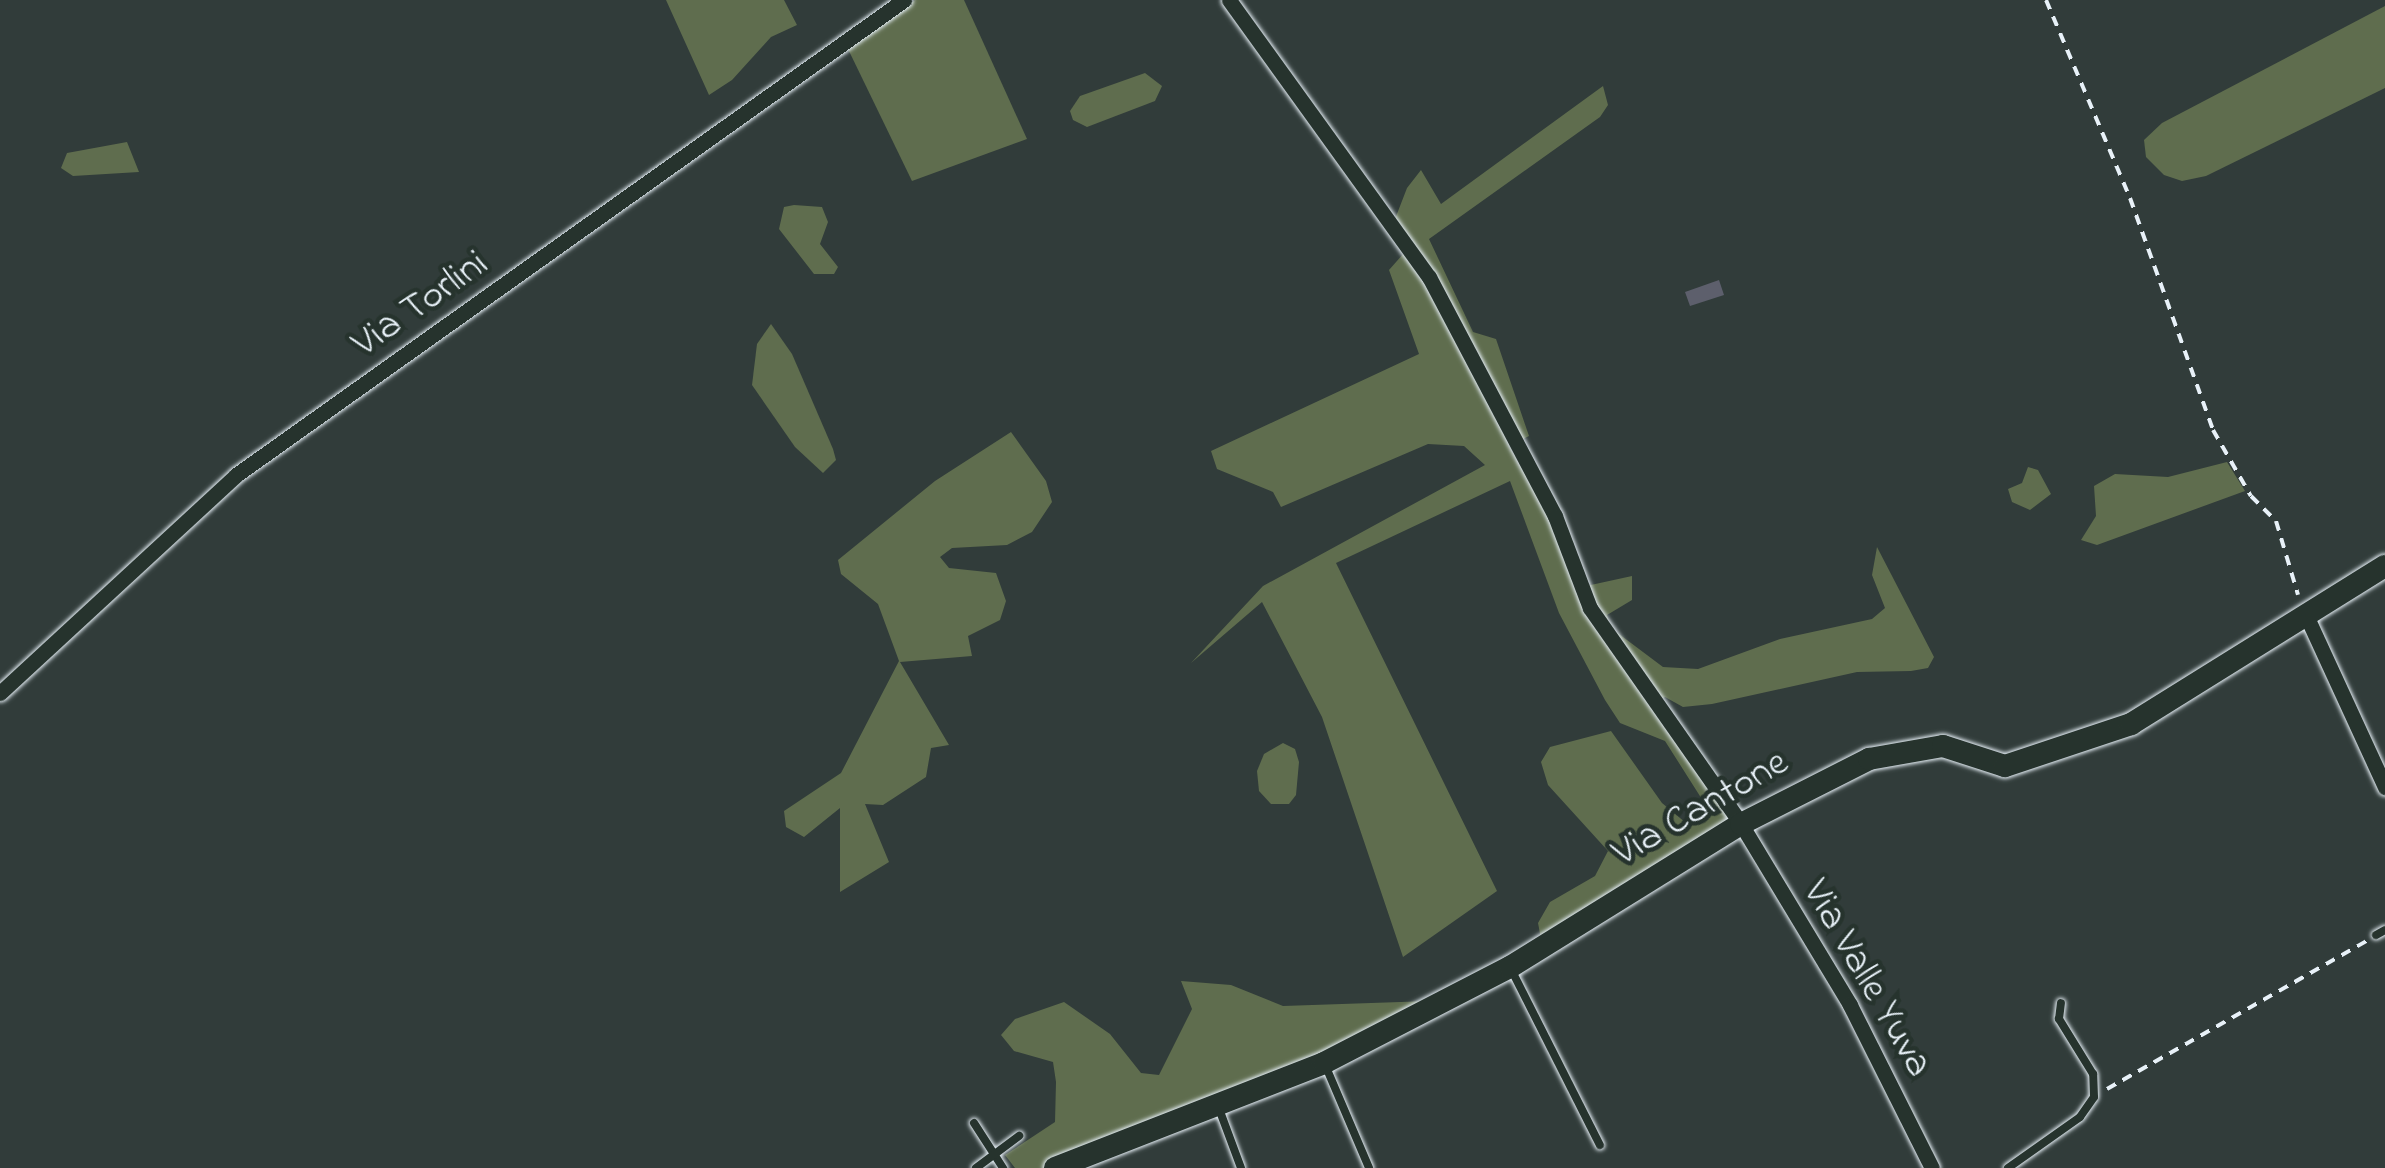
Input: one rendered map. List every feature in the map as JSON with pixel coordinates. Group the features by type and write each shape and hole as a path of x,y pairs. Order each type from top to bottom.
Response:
{"main road":[{"name":"Via Cantone","path":"1055,1168 1324,1063 1510,967 1742,824 1896,752 1943,746 2006,766 2131,724 2305,612 2385,566"}],"street":[{"name":"Via Torlini","path":"0,694 236,475 904,0"},
{"name":"Via Valle Yuva","path":"1229,0 1430,278 1555,516 1590,608 1742,824 1850,1005 1932,1168"},
{"path":"2305,612 2385,786"}],"lane":[{"path":"1510,967 1600,1145"},
{"path":"2008,1168 2080,1118 2094,1097 2093,1074 2059,1018 2061,1003"},
{"path":"1324,1063 1370,1168"},
{"path":"1216,1102 1241,1168"},
{"path":"974,1123 1004,1168"},
{"path":"976,1168 1019,1136"}],"path":[{"path":"2046,0 2130,198 2212,430 2251,496 2276,521 2305,612"},
{"path":"2094,1097 2381,933"}],"green space":[{"path":"666,0 784,0 797,25 771,37 732,80 709,95"},
{"path":"915,0 964,0 1027,139 912,181 848,49"},
{"path":"2385,6 2385,88 2206,176 2182,181 2164,175 2146,157 2144,140 2162,123"},
{"path":"1145,73 1162,86 1155,101 1087,127 1073,120 1070,111 1080,96"},
{"path":"1603,86 1608,105 1600,117 1429,239 1473,332 1496,339 1529,436 1509,446 1549,516 1577,588 1632,576 1632,600 1607,615 1611,628 1663,667 1698,669 1780,639 1872,619 1885,608 1872,575 1877,547 1934,657 1928,668 1911,671 1857,672 1712,704 1683,707 1665,697 1651,705 1730,821 1542,944 1538,923 1550,902 1595,876 1608,851 1548,785 1541,762 1550,747 1611,731 1662,803 1686,823 1705,804 1665,741 1620,723 1605,700 1559,613 1510,481 1336,563 1497,891 1403,957 1322,717 1262,602 1191,663 1263,586 1485,465 1464,446 1428,444 1281,507 1273,492 1217,469 1211,451 1419,354 1389,270 1404,253 1390,232 1407,188 1421,170 1441,204"},
{"path":"127,142 139,172 73,176 61,168 67,153"},
{"path":"784,207 822,207 828,222 820,244 838,267 834,274 814,274 779,229"},
{"path":"771,324 792,354 833,449 836,460 823,473 795,447 752,385 757,344"},
{"path":"1011,432 1046,481 1052,502 1032,532 1007,545 952,548 940,557 949,568 996,573 1006,601 1000,620 968,636 972,656 900,662 949,745 931,748 926,777 883,805 865,804 889,862 840,892 840,808 804,837 786,827 784,811 841,773 899,661 878,604 841,574 838,560 935,481"},
{"path":"2227,462 2245,491 2097,545 2081,540 2096,516 2094,486 2115,474 2168,477"},
{"path":"2028,467 2038,470 2051,494 2030,510 2012,502 2008,489 2022,483"},
{"path":"1283,743 1295,749 1299,762 1296,795 1289,804 1271,804 1259,791 1257,771 1264,754"},
{"path":"1181,981 1231,985 1283,1006 1430,1001 1316,1058 1043,1168 1015,1168 1005,1155 1055,1122 1056,1082 1053,1062 1014,1051 1001,1035 1015,1019 1064,1002 1110,1034 1141,1073 1159,1075 1192,1009"}],"building":[{"path":"1719,280 1724,295 1690,306 1685,292"}]}
